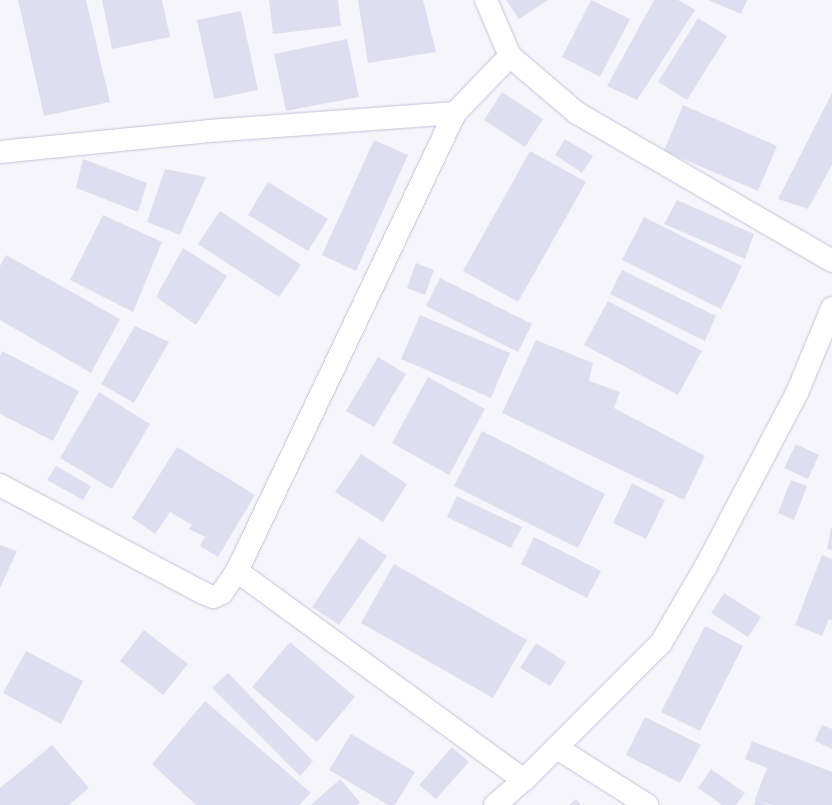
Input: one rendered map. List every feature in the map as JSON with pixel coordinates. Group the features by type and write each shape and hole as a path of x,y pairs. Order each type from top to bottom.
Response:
{"street":[{"path":"486,0 510,56 576,112 832,261"},
{"path":"0,485 213,597 222,594 237,571 455,113 510,56"},
{"path":"0,152 209,131 455,113"},
{"path":"495,805 524,780 557,748 661,643 706,566 797,393 832,308"},
{"path":"237,571 524,780"},
{"path":"557,748 646,805"}],"building":[{"path":"18,0 86,0 110,102 44,116"},
{"path":"102,0 162,0 170,37 112,49"},
{"path":"269,0 338,0 341,26 273,34"},
{"path":"358,0 423,0 436,52 368,63"},
{"path":"506,0 548,0 519,19"},
{"path":"591,0 630,19 600,77 562,57"},
{"path":"654,0 678,0 695,10 637,100 607,86"},
{"path":"708,0 747,0 741,14"},
{"path":"241,11 258,90 214,99 197,20"},
{"path":"698,18 727,36 687,100 658,82"},
{"path":"347,39 359,97 286,111 274,54"},
{"path":"502,92 543,119 525,147 484,120"},
{"path":"832,93 832,165 808,209 778,199"},
{"path":"683,105 777,146 758,191 664,151"},
{"path":"565,139 593,156 582,173 555,155"},
{"path":"374,140 408,155 356,271 322,255"},
{"path":"530,151 586,182 518,302 463,271"},
{"path":"83,159 147,183 138,212 76,188"},
{"path":"165,169 206,177 180,235 147,222"},
{"path":"268,182 328,219 308,251 248,215"},
{"path":"677,200 754,234 745,259 664,224"},
{"path":"220,211 301,265 279,297 198,244"},
{"path":"103,215 162,242 133,312 70,280"},
{"path":"644,217 742,266 721,309 622,260"},
{"path":"183,248 227,276 196,325 156,297"},
{"path":"6,255 120,319 91,373 0,320 0,266"},
{"path":"416,263 434,270 425,295 407,288"},
{"path":"622,270 716,316 705,341 610,294"},
{"path":"440,278 532,324 518,352 426,306"},
{"path":"608,301 702,351 678,395 584,345"},
{"path":"420,315 510,353 491,398 401,359"},
{"path":"135,326 169,342 134,403 101,384"},
{"path":"536,340 593,363 589,381 620,392 614,408 705,456 684,500 502,413"},
{"path":"2,351 79,391 53,441 0,414 0,356"},
{"path":"378,357 406,374 374,427 346,411"},
{"path":"428,377 485,409 449,475 392,443"},
{"path":"99,392 150,424 112,489 60,458"},
{"path":"482,431 605,494 578,548 454,486"},
{"path":"796,444 819,455 808,479 784,468"},
{"path":"177,447 255,495 218,557 200,546 205,537 189,529 192,525 170,512 155,534 132,518"},
{"path":"361,454 407,484 383,522 335,492"},
{"path":"56,466 91,486 83,500 47,480"},
{"path":"791,480 807,486 794,520 778,513"},
{"path":"632,483 665,500 646,539 613,523"},
{"path":"457,496 522,527 511,548 447,517"},
{"path":"832,528 832,550 827,549"},
{"path":"359,537 387,556 339,625 312,607"},
{"path":"534,537 601,571 587,598 521,564"},
{"path":"0,545 17,551 0,588"},
{"path":"822,555 832,559 832,620 829,619 822,636 795,625"},
{"path":"394,564 527,640 493,698 361,623"},
{"path":"724,593 761,617 748,637 711,613"},
{"path":"705,626 743,646 700,731 661,712"},
{"path":"144,630 188,664 163,695 120,661"},
{"path":"290,642 355,697 317,742 252,687"},
{"path":"536,643 566,662 550,686 520,668"},
{"path":"26,651 83,681 61,724 3,693"},
{"path":"228,673 313,761 300,776 212,688"},
{"path":"205,701 311,793 299,805 196,805 152,764"},
{"path":"645,717 701,745 680,783 626,755"},
{"path":"822,725 832,729 832,749 815,741"},
{"path":"351,734 415,772 395,805 388,805 329,770"},
{"path":"752,741 832,772 832,805 772,805 755,799 767,768 745,759"},
{"path":"52,745 89,788 69,805 0,805 0,788"},
{"path":"452,747 469,762 436,799 419,785"},
{"path":"711,769 745,793 736,805 722,805 698,788"},
{"path":"340,779 360,802 357,805 311,805"},
{"path":"576,799 581,805 569,805"},
{"path":"756,799 769,805 754,805"}]}
